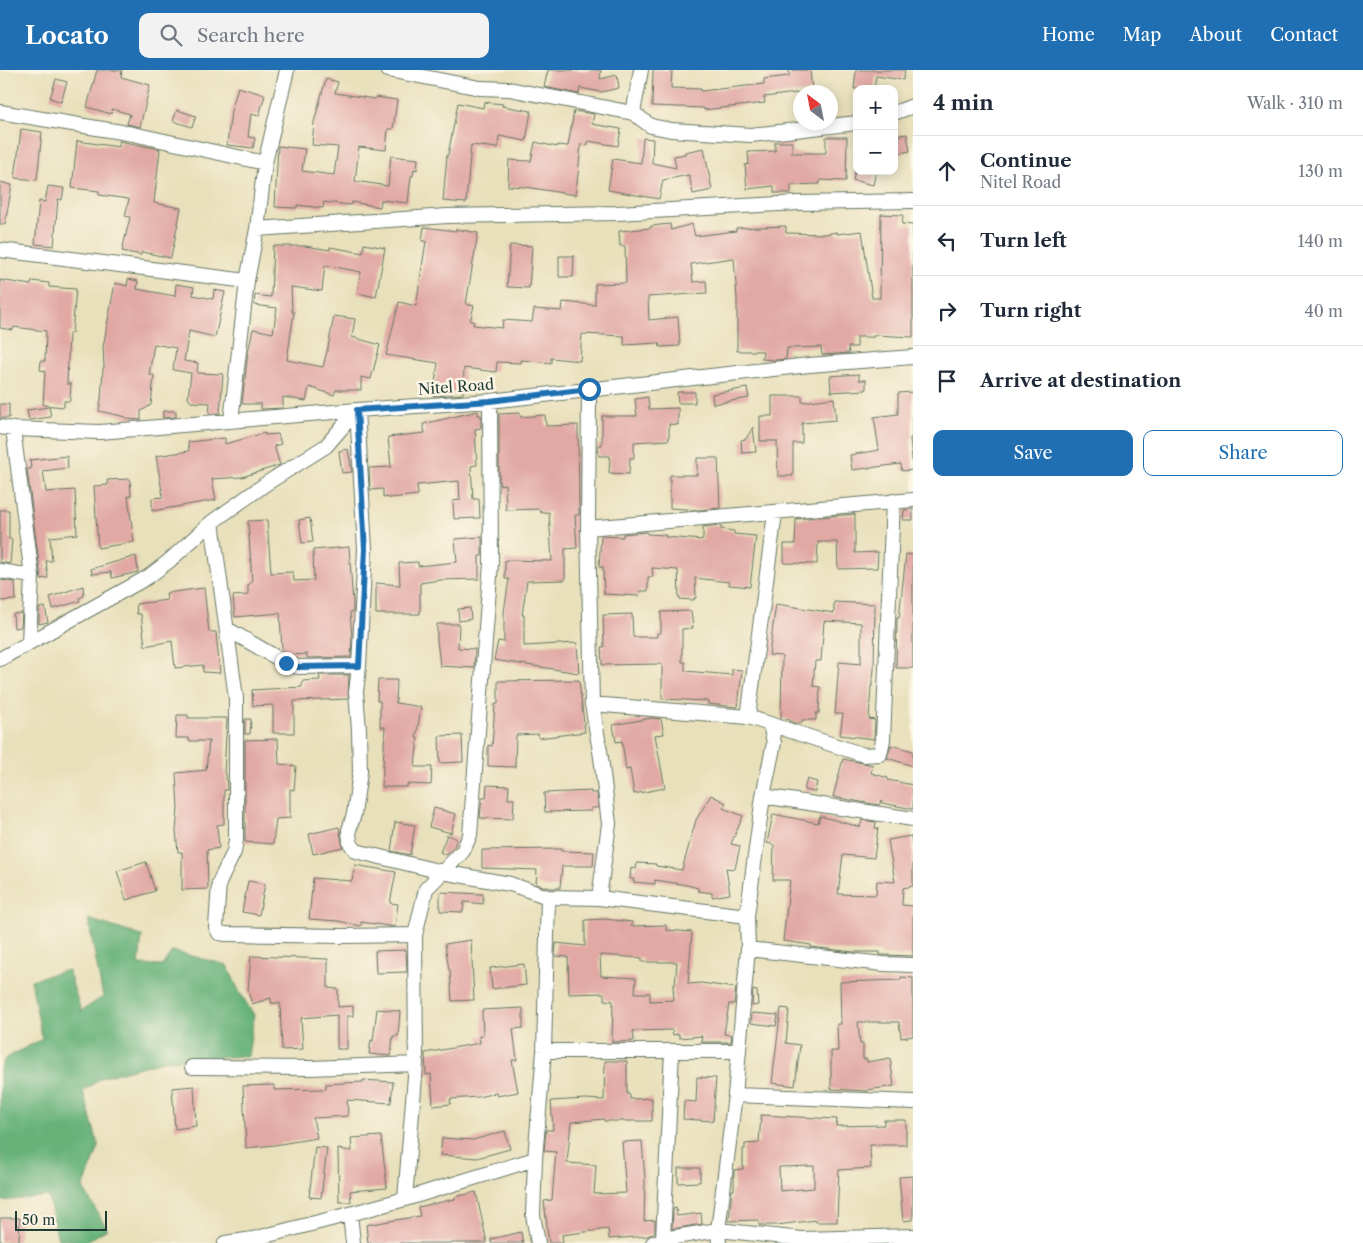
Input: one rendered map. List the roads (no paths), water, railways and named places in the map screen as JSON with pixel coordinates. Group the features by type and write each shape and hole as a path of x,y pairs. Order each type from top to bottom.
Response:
{"street":[{"path":"231,421 247,281 257,229 265,163 287,70"},
{"path":"388,70 480,88 509,89 632,113 651,126 671,130 750,135 853,123"},
{"path":"632,113 641,70"},
{"path":"898,112 913,106"},
{"path":"0,112 133,134 265,163"},
{"path":"257,229 447,216 617,213 799,203 913,201"},
{"path":"0,250 247,281"},
{"name":"Nitel Road","path":"7,428 100,432 357,410 490,401 808,365 913,357"},
{"path":"589,389 588,528 592,704 609,824 599,898"},
{"path":"405,1199 416,1064 415,935 426,889 463,851 470,835 491,562 490,401"},
{"path":"0,659 148,577 212,522 267,483 326,446 357,410"},
{"path":"357,410 365,549 356,692 360,772 354,814 349,830 350,843 356,851 442,872 510,884 548,897 599,898 747,916"},
{"path":"7,428 32,576 29,642"},
{"path":"588,528 913,500"},
{"path":"592,704 748,717 864,755 880,754 883,740 893,501"},
{"path":"748,717 775,513"},
{"path":"212,522 236,698 236,840 234,852 219,884 216,927 219,933 226,934 415,935"},
{"path":"0,571 32,576"},
{"path":"227,629 286,663 298,667 359,666"},
{"path":"719,1236 735,1095 748,949 747,916 763,796 774,743 770,724"},
{"path":"763,796 913,819"},
{"path":"538,1243 533,1215 535,1159 544,1051 548,897"},
{"path":"748,949 883,964 913,965"},
{"path":"544,1051 739,1051"},
{"path":"672,1051 658,1241 719,1236 802,1239 913,1236"},
{"path":"192,1067 310,1068 416,1064"},
{"path":"735,1095 913,1102"},
{"path":"225,1243 253,1239 350,1214 535,1159"},
{"path":"350,1214 353,1243"}]}
